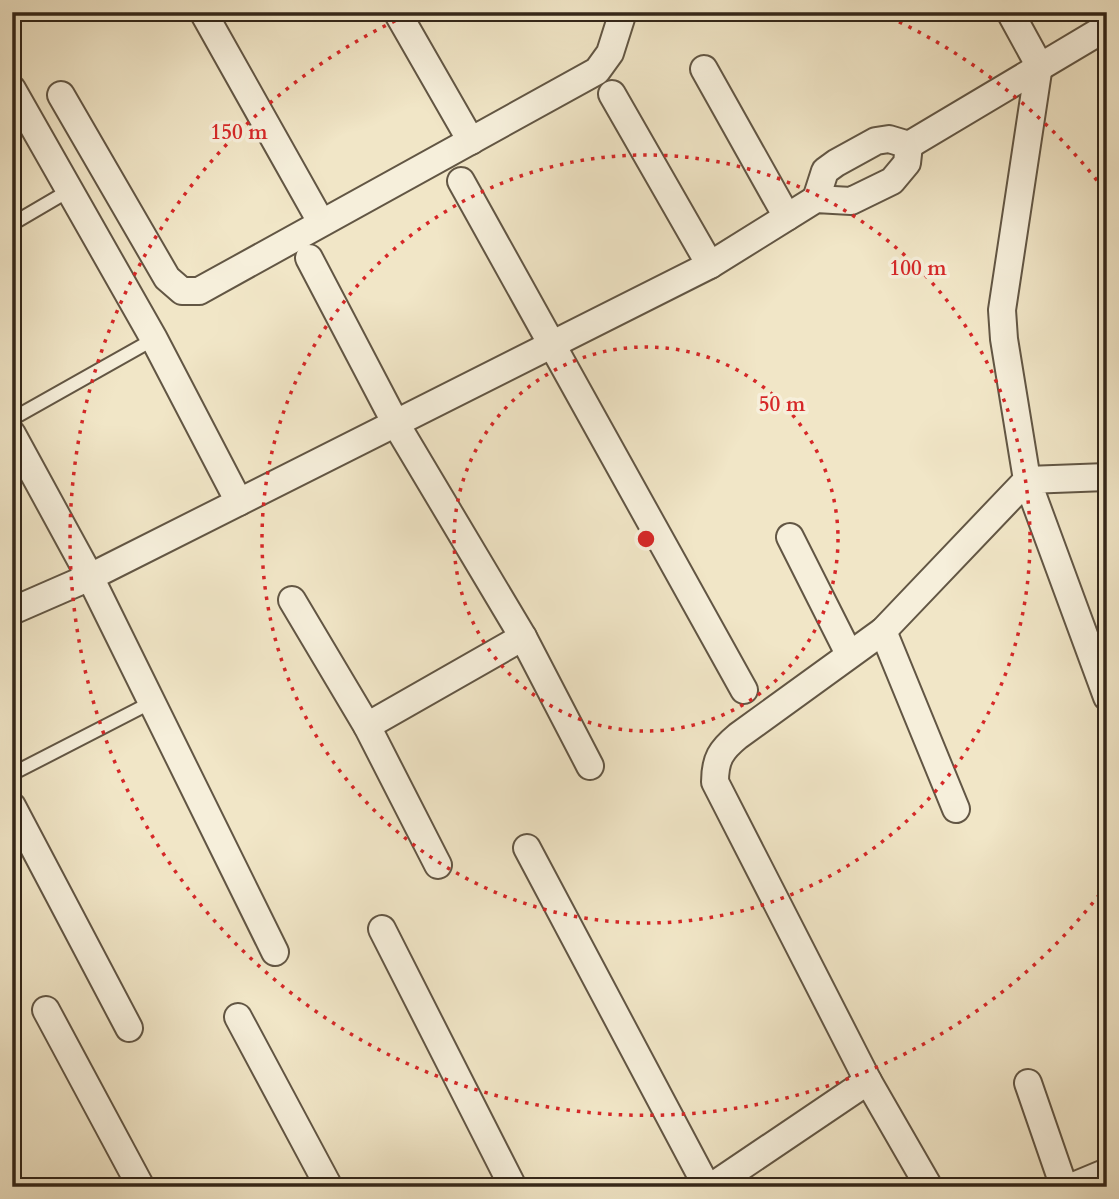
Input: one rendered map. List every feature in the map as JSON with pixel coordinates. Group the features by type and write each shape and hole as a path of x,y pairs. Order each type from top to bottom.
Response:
{"street":[{"path":"203,12 321,222"},
{"path":"397,12 471,141"},
{"path":"1010,12 1039,65 1002,310 1004,339 1027,480 1107,697"},
{"path":"61,94 167,278 182,291 199,291 597,71 610,53 618,16"},
{"path":"816,199 825,171 836,163 876,141 889,139 909,145 1039,65 1107,27"},
{"path":"704,69 787,217"},
{"path":"12,89 153,339 239,502"},
{"path":"612,94 710,265"},
{"path":"12,611 90,577 554,345 710,265 816,199 850,201 892,181 907,163 909,145"},
{"path":"461,181 744,690"},
{"path":"309,258 396,425 523,638 590,766"},
{"path":"12,434 90,577 275,952"},
{"path":"929,1187 868,1082 715,782 715,764 722,749 883,631 1027,480 1107,477"},
{"path":"790,537 849,654"},
{"path":"292,600 367,726 438,865"},
{"path":"883,631 956,809"},
{"path":"367,726 523,638"},
{"path":"12,806 129,1028"},
{"path":"527,848 709,1187 868,1082"},
{"path":"382,929 513,1187"},
{"path":"46,1010 141,1187"},
{"path":"238,1017 329,1187"},
{"path":"1028,1083 1064,1187"},
{"path":"1071,1187 1107,1172"}],"lane":[{"path":"12,224 70,190"},
{"path":"12,419 153,339"},
{"path":"12,774 150,703"}]}
